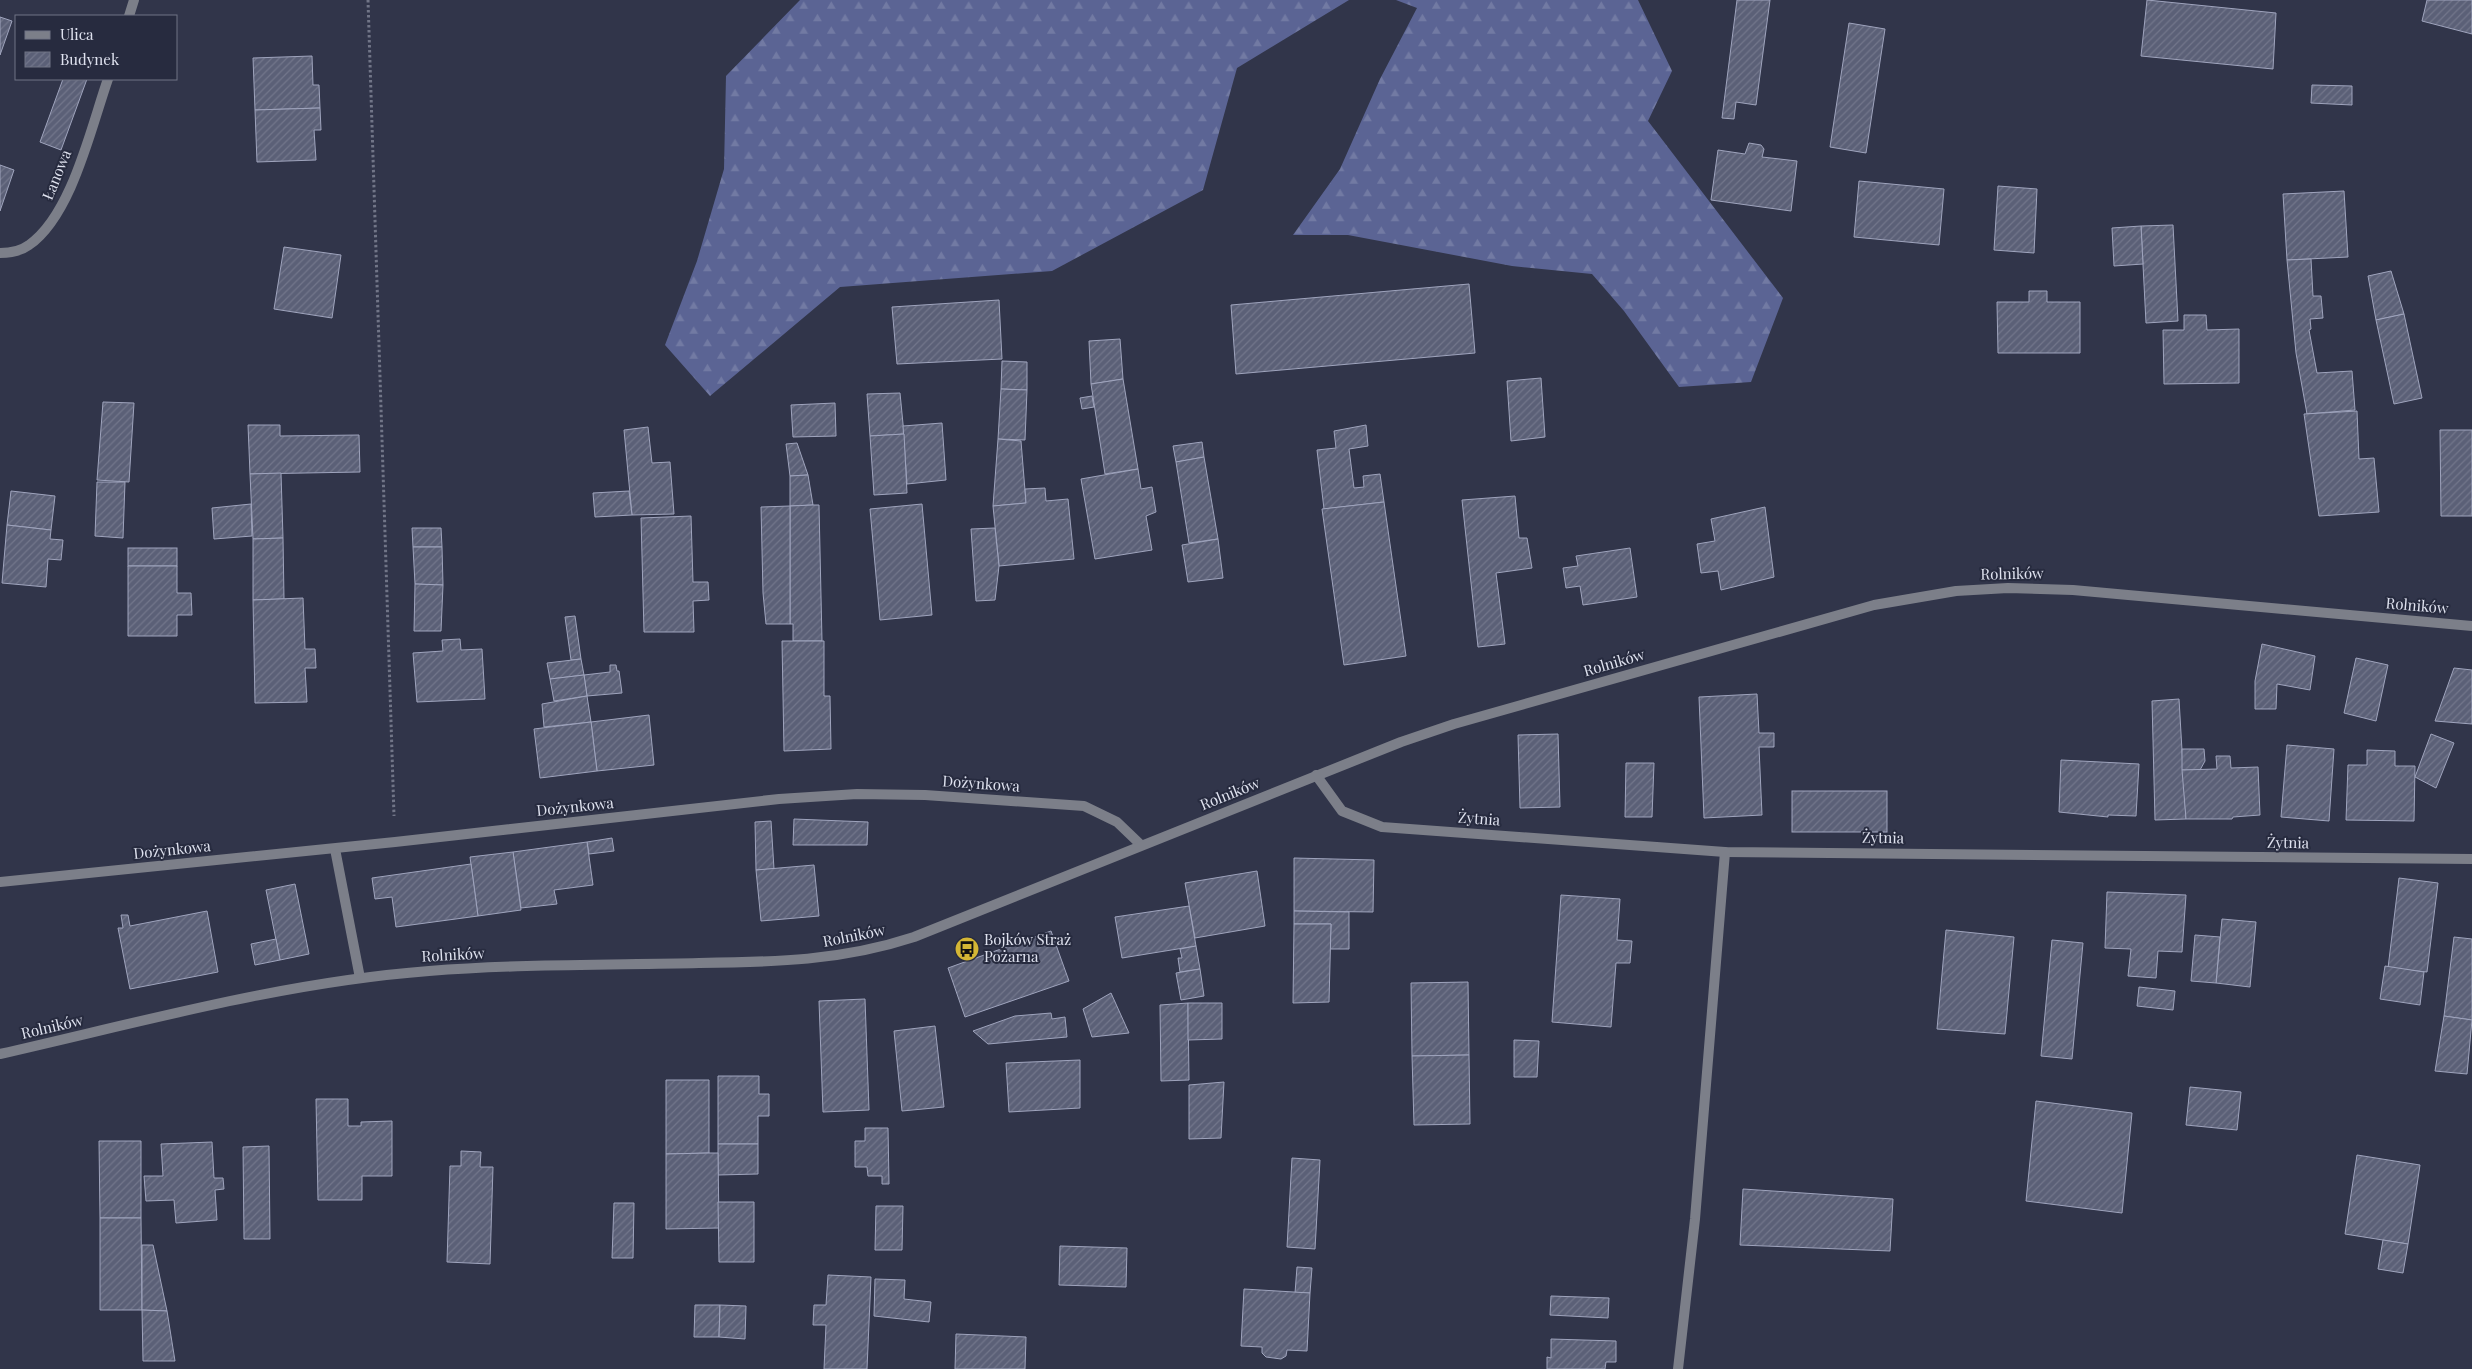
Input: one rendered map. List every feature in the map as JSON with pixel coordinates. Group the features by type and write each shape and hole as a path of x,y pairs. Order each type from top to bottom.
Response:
{"street":[{"path":"129,15 134,0"},
{"name":"Łanowa","path":"0,254 11,253 29,246 55,218 70,189 108,80"},
{"name":"Rolników","path":"0,1054 229,1003 360,978 429,970 755,962 847,955 876,949 914,937 1401,742 1473,719 1874,605 1956,591 2008,588 2073,590 2472,626"},
{"name":"Żytnia","path":"1316,775 1342,812 1382,827 1725,852 2472,860"},
{"name":"Dożynkowa","path":"0,882 335,849 780,799 857,794 925,795 1084,806 1117,822 1141,846"},
{"path":"335,849 360,978"},
{"path":"1678,1369 1695,1219 1725,852"}],"path":[{"path":"368,0 395,842"}],"green space":[{"path":"800,0 1349,0 1237,68 1203,190 1052,271 840,287 710,396 665,345 697,261 724,169 726,76"},
{"path":"1396,0 1638,0 1672,71 1648,121 1783,298 1751,382 1679,387 1624,311 1592,274 1512,266 1348,235 1293,235 1340,169 1380,79 1417,8"}],"building":[{"path":"1737,0 1770,0 1756,105 1736,102 1734,119 1722,118"},
{"path":"2147,0 2276,13 2273,69 2141,56"},
{"path":"2427,0 2472,0 2472,34 2422,21"},
{"path":"0,17 12,21 0,55"},
{"path":"1849,23 1885,29 1866,153 1830,147"},
{"path":"312,56 313,85 319,85 320,108 255,110 253,58"},
{"path":"63,80 87,80 61,150 40,142"},
{"path":"2312,85 2352,86 2352,105 2311,103"},
{"path":"320,108 321,130 314,130 316,160 257,162 255,110"},
{"path":"1749,143 1761,145 1764,149 1762,157 1797,161 1791,211 1711,200 1718,150 1745,154"},
{"path":"0,165 14,170 0,211"},
{"path":"1859,181 1944,189 1939,245 1854,237"},
{"path":"1998,186 2037,189 2034,253 1994,250"},
{"path":"2344,191 2348,257 2287,260 2283,194"},
{"path":"2173,225 2178,321 2146,323 2141,226"},
{"path":"2141,226 2143,264 2114,266 2112,228"},
{"path":"284,247 341,255 332,318 274,309"},
{"path":"2311,259 2313,296 2321,296 2323,318 2310,319 2311,329 2309,330 2317,373 2352,371 2355,410 2307,414 2296,353 2287,260"},
{"path":"2391,271 2404,314 2376,320 2368,276"},
{"path":"1469,284 1475,353 1236,374 1231,305"},
{"path":"2029,291 2047,291 2047,302 2080,302 2080,353 1998,353 1997,302 2029,302"},
{"path":"999,300 1002,359 897,364 892,307"},
{"path":"2404,314 2422,398 2394,404 2376,320"},
{"path":"2184,315 2206,315 2207,330 2239,329 2239,383 2164,384 2163,330 2184,330"},
{"path":"1120,339 1123,379 1091,384 1089,341"},
{"path":"1002,361 1027,362 1027,390 1001,389"},
{"path":"1541,378 1545,437 1511,441 1507,381"},
{"path":"1123,379 1138,469 1105,474 1091,384"},
{"path":"1001,389 1027,390 1025,440 998,439"},
{"path":"900,393 904,434 870,436 867,394"},
{"path":"1092,396 1094,407 1082,409 1080,398"},
{"path":"103,402 134,403 129,482 97,480"},
{"path":"835,403 836,436 793,437 791,405"},
{"path":"2357,411 2359,459 2374,458 2379,512 2319,516 2304,414"},
{"path":"942,423 946,480 907,484 903,426"},
{"path":"248,425 280,425 280,436 359,435 360,472 250,474"},
{"path":"1366,425 1368,446 1349,449 1354,488 1364,487 1363,476 1380,474 1384,502 1324,509 1317,450 1336,448 1334,431"},
{"path":"648,427 652,463 670,462 674,514 632,515 624,430"},
{"path":"2440,430 2472,430 2472,516 2441,516"},
{"path":"904,434 907,493 874,495 870,436"},
{"path":"998,439 1021,441 1026,503 993,506"},
{"path":"1202,442 1204,457 1176,462 1173,446"},
{"path":"797,443 808,475 790,476 786,444"},
{"path":"1204,457 1218,539 1189,543 1176,462"},
{"path":"1138,469 1141,489 1152,487 1156,512 1146,516 1152,550 1095,559 1081,479"},
{"path":"281,473 283,538 253,539 250,474"},
{"path":"808,475 813,505 790,506 790,476"},
{"path":"97,482 125,482 123,538 95,536"},
{"path":"1045,488 1046,501 1068,499 1074,559 999,566 993,506 1026,503 1025,489"},
{"path":"11,491 55,496 51,530 7,525"},
{"path":"629,491 632,515 595,517 593,493"},
{"path":"1515,496 1519,538 1527,538 1532,568 1496,573 1505,644 1478,647 1462,500"},
{"path":"1384,502 1406,656 1344,665 1322,509"},
{"path":"251,504 252,536 214,539 212,508"},
{"path":"922,504 932,615 880,620 870,509"},
{"path":"819,505 822,641 793,641 793,624 790,624 790,506"},
{"path":"790,506 790,624 766,624 763,593 761,507"},
{"path":"1765,507 1774,577 1721,590 1718,571 1701,573 1697,544 1715,541 1711,519"},
{"path":"691,516 693,582 708,582 709,600 693,601 694,632 644,632 641,518"},
{"path":"7,525 51,530 50,539 63,540 61,560 48,559 46,587 2,583"},
{"path":"412,528 441,528 442,547 413,547"},
{"path":"995,528 999,566 995,600 976,601 971,529"},
{"path":"283,538 284,599 253,600 253,539"},
{"path":"1218,539 1223,578 1188,582 1182,545"},
{"path":"413,547 442,547 443,585 415,584"},
{"path":"128,548 177,548 177,566 128,566"},
{"path":"1630,548 1637,597 1583,605 1580,586 1566,588 1563,568 1578,566 1576,556"},
{"path":"128,566 177,566 177,593 191,593 192,615 177,615 177,636 128,636"},
{"path":"415,584 443,585 441,631 414,631"},
{"path":"303,598 305,649 315,649 316,668 305,668 307,702 255,703 253,600"},
{"path":"575,616 581,659 571,660 565,617"},
{"path":"460,639 461,650 482,649 485,699 417,702 413,653 443,651 442,640"},
{"path":"782,641 824,641 824,696 830,696 831,749 784,751"},
{"path":"2262,644 2315,656 2310,690 2277,684 2276,709 2255,709 2255,681"},
{"path":"2356,658 2388,665 2376,721 2344,713"},
{"path":"581,659 584,675 550,679 547,663"},
{"path":"610,665 616,665 617,671 619,671 622,693 587,696 584,675 610,672"},
{"path":"2454,668 2472,670 2472,724 2435,721"},
{"path":"584,675 587,696 554,701 550,679"},
{"path":"1757,694 1759,733 1774,733 1774,747 1759,747 1762,815 1704,818 1699,697"},
{"path":"587,696 591,722 544,727 542,704"},
{"path":"2179,699 2186,819 2155,820 2152,701"},
{"path":"649,715 654,765 597,771 591,722"},
{"path":"591,722 597,771 540,778 534,729"},
{"path":"1558,734 1560,807 1520,808 1518,735"},
{"path":"2431,734 2454,743 2436,788 2415,777"},
{"path":"2287,745 2334,749 2329,821 2281,817"},
{"path":"2182,749 2204,749 2205,761 2200,770 2182,770"},
{"path":"2367,750 2395,751 2395,766 2415,766 2414,821 2346,820 2348,765 2367,765"},
{"path":"2216,756 2230,756 2231,768 2258,767 2260,815 2233,817 2232,819 2186,819 2182,770 2217,769"},
{"path":"2061,760 2139,764 2136,816 2108,815 2108,817 2059,812"},
{"path":"1626,763 1654,763 1652,817 1625,817"},
{"path":"1792,791 1887,791 1887,832 1792,832"},
{"path":"794,819 868,822 867,845 793,845"},
{"path":"771,821 774,869 756,870 755,822"},
{"path":"612,838 614,851 589,854 587,842"},
{"path":"587,842 593,885 554,890 557,904 521,908 513,852"},
{"path":"513,852 521,910 478,916 470,857"},
{"path":"1294,858 1374,860 1373,912 1294,911"},
{"path":"471,864 478,916 396,927 392,897 375,899 372,878"},
{"path":"814,865 819,916 761,921 756,870"},
{"path":"1257,871 1265,926 1195,938 1185,883"},
{"path":"2399,878 2438,883 2427,972 2388,968"},
{"path":"295,884 309,954 280,960 266,890"},
{"path":"2107,892 2186,895 2182,952 2158,951 2156,978 2128,976 2131,949 2105,948"},
{"path":"1561,895 1620,899 1617,940 1632,941 1630,963 1616,963 1611,1027 1552,1022"},
{"path":"1189,906 1196,946 1122,958 1115,917"},
{"path":"207,911 218,972 130,989 118,928 123,928 121,915 128,915 130,926"},
{"path":"1294,911 1349,912 1349,949 1330,949 1331,924 1294,924"},
{"path":"2222,919 2256,922 2250,987 2216,983"},
{"path":"1294,924 1331,924 1329,1002 1293,1003"},
{"path":"1946,930 2014,937 2005,1034 1937,1029"},
{"path":"1051,931 1069,981 965,1017 948,968"},
{"path":"2195,935 2220,937 2216,983 2191,981"},
{"path":"2454,937 2472,939 2472,1020 2444,1016"},
{"path":"276,939 280,960 255,965 251,944"},
{"path":"2052,940 2083,943 2072,1059 2041,1056"},
{"path":"1196,946 1200,969 1180,972 1178,958 1182,958 1180,949"},
{"path":"2385,966 2424,972 2420,1005 2380,999"},
{"path":"1200,969 1204,996 1181,1000 1176,973"},
{"path":"1468,982 1469,1055 1412,1056 1411,983"},
{"path":"2139,987 2175,991 2173,1010 2137,1006"},
{"path":"1111,993 1129,1033 1092,1037 1083,1009"},
{"path":"865,999 869,1110 823,1112 819,1001"},
{"path":"1188,1003 1189,1080 1161,1081 1160,1005"},
{"path":"1188,1003 1222,1003 1222,1039 1188,1040"},
{"path":"1051,1013 1052,1019 1065,1017 1067,1037 988,1044 973,1031 1015,1016"},
{"path":"2444,1016 2472,1020 2467,1074 2435,1071"},
{"path":"935,1026 944,1107 902,1111 894,1031"},
{"path":"1514,1040 1539,1041 1537,1077 1514,1077"},
{"path":"1469,1055 1470,1124 1414,1125 1412,1056"},
{"path":"1080,1060 1080,1108 1009,1112 1006,1063"},
{"path":"718,1076 759,1076 759,1094 769,1094 769,1116 758,1116 758,1144 718,1144"},
{"path":"666,1080 709,1080 709,1153 666,1154"},
{"path":"1224,1082 1221,1138 1189,1139 1189,1085"},
{"path":"2190,1087 2241,1092 2237,1130 2186,1125"},
{"path":"316,1099 348,1099 348,1126 361,1126 361,1122 392,1121 392,1176 362,1176 362,1200 318,1200"},
{"path":"2036,1101 2132,1113 2122,1213 2026,1201"},
{"path":"865,1128 888,1128 889,1184 882,1184 882,1176 868,1176 867,1167 855,1167 855,1141 865,1141"},
{"path":"99,1141 141,1141 141,1218 100,1218"},
{"path":"212,1142 214,1178 223,1178 224,1189 215,1190 217,1220 176,1223 174,1200 146,1201 144,1176 163,1176 161,1144"},
{"path":"718,1144 758,1144 758,1174 718,1175"},
{"path":"269,1146 270,1239 244,1239 243,1147"},
{"path":"461,1151 481,1152 480,1167 493,1167 490,1264 447,1262 450,1166 461,1166"},
{"path":"718,1153 719,1228 666,1229 666,1154"},
{"path":"2357,1155 2420,1165 2408,1244 2345,1234"},
{"path":"1292,1158 1320,1160 1315,1249 1287,1247"},
{"path":"1743,1189 1893,1199 1890,1251 1740,1245"},
{"path":"718,1202 754,1202 754,1262 719,1262"},
{"path":"614,1203 634,1203 633,1258 612,1258"},
{"path":"876,1206 903,1206 902,1250 875,1250"},
{"path":"100,1218 141,1218 142,1310 100,1310"},
{"path":"2383,1240 2408,1244 2403,1273 2378,1269"},
{"path":"142,1245 153,1245 167,1311 142,1310"},
{"path":"1060,1246 1127,1248 1126,1287 1059,1285"},
{"path":"1297,1267 1312,1268 1310,1293 1295,1293"},
{"path":"828,1275 871,1277 867,1369 824,1369 826,1325 813,1325 814,1305 826,1305"},
{"path":"875,1279 905,1280 904,1299 931,1302 929,1322 874,1316"},
{"path":"1244,1289 1310,1293 1307,1351 1287,1350 1286,1356 1281,1359 1266,1357 1262,1353 1262,1347 1241,1346"},
{"path":"1551,1296 1609,1298 1608,1318 1550,1315"},
{"path":"695,1305 720,1305 719,1337 694,1337"},
{"path":"720,1305 746,1306 745,1339 719,1337"},
{"path":"142,1310 167,1311 175,1361 143,1361"},
{"path":"956,1334 1026,1337 1025,1369 955,1369"},
{"path":"1551,1339 1616,1341 1616,1362 1606,1362 1605,1369 1547,1369 1547,1357 1551,1358"}],"place":[{"name":"Bojków Straż Pożarna","path":"967,949"}]}
